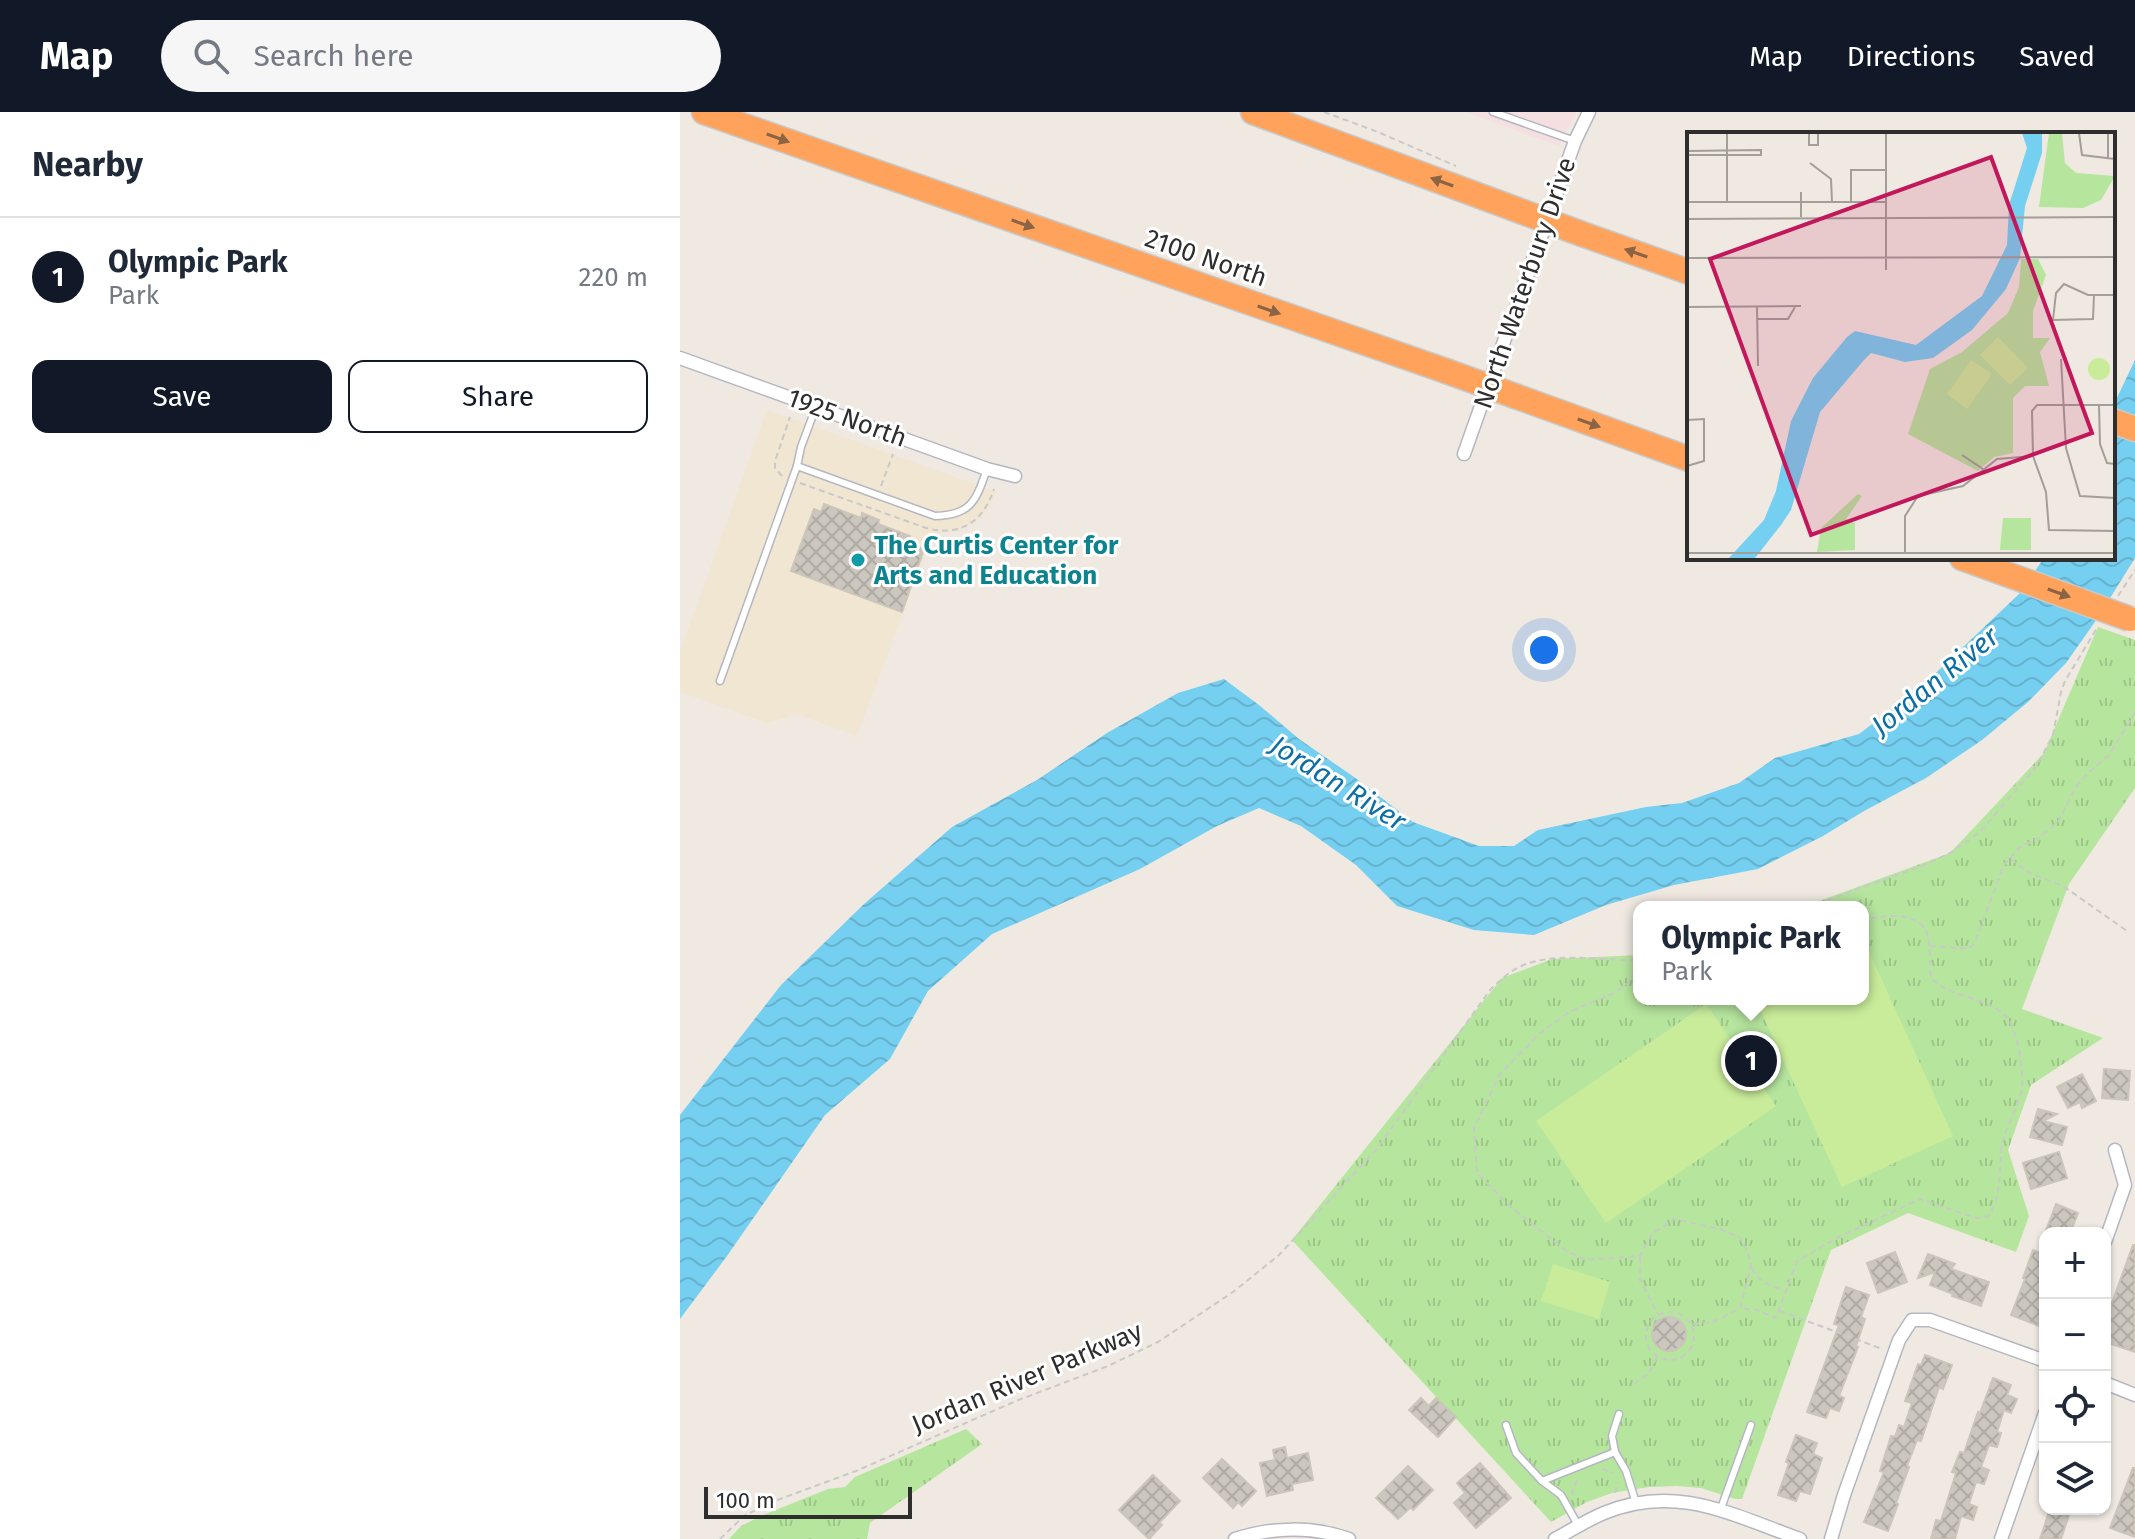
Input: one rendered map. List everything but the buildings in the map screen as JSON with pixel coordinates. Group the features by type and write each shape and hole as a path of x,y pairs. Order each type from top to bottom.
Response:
{"highway":[{"name":"2100 North","path":"704,112 1687,458"},
{"path":"1253,112 1687,271"},
{"path":"2115,422 2135,429"},
{"path":"1968,560 2126,615"}],"street":[{"name":"North Waterbury Drive","path":"1464,454 1575,141 1589,112"},
{"name":"1925 North","path":"680,358 987,469 1015,476"},
{"path":"2110,1227 2125,1185 2115,1150"},
{"path":"1831,1539 1899,1340 1912,1320 1930,1320 2039,1359"},
{"path":"2111,1385 2135,1395"},
{"path":"2001,1539 2039,1430"},
{"path":"1555,1539 1606,1512 1658,1500 1682,1501 1720,1511 1800,1539"},
{"path":"1235,1539 1268,1531 1306,1529 1349,1539"}],"lane":[{"path":"1493,112 1575,141"},
{"path":"720,681 816,407"},
{"path":"797,466 935,516 954,515 974,502 987,469"},
{"path":"1619,1414 1612,1436 1615,1452 1626,1471 1636,1503"},
{"path":"1506,1425 1516,1453 1542,1481 1561,1495 1578,1525"},
{"path":"1720,1511 1751,1425"},
{"path":"1542,1481 1615,1452"}],"path":[{"path":"1324,112 1466,170"},
{"path":"783,477 775,468 775,461 790,417"},
{"path":"881,486 893,454"},
{"path":"2126,615 2135,570"},
{"path":"1825,901 1922,866 1950,853 1980,832 2036,767 2053,735 2065,681 2098,627"},
{"path":"1929,946 1968,949 1974,944 2004,865 2020,847 2037,839 2058,822 2076,787 2109,755 2135,713"},
{"path":"2010,859 2027,872 2063,886 2127,931"},
{"path":"1692,1324 1713,1322 1740,1308 1757,1310 1776,1318 1797,1261 1839,1237 1920,1199 1976,1218 1989,1216 1997,1202 2003,1145 2022,1086 2014,1028 2009,1019 1990,1005 1953,993 1931,978 1929,946 1924,928 1903,916 1869,920"},
{"name":"Jordan River Parkway","path":"720,1539 744,1516 772,1502 856,1471 1016,1401 1108,1366 1158,1342 1233,1292 1279,1255 1376,1150 1490,990 1502,978 1525,965 1552,959 1633,962"},
{"path":"1633,973 1628,983 1612,994 1569,1012 1539,1034 1500,1074 1474,1128 1477,1173 1514,1210 1568,1252 1586,1260 1640,1256"},
{"path":"1658,1315 1640,1280 1640,1256 1652,1234 1674,1219 1720,1229 1739,1237 1755,1274 1763,1283 1785,1291"},
{"path":"1740,1308 1751,1266"},
{"path":"1778,1310 1883,1349"},
{"path":"1673,1312 1687,1318 1692,1324 1695,1340 1687,1354 1673,1360 1658,1357 1647,1344 1647,1327 1658,1315 1673,1312"},
{"path":"1634,1384 1648,1374 1658,1357"},
{"path":"1603,1468 1617,1475 1615,1493"},
{"path":"1574,1499 1572,1490 1576,1480"}],"shaded area":[{"path":"1465,112 1576,112 1559,146"},
{"path":"767,410 995,491 991,504 979,520 957,532 933,533 857,736 797,714 767,723 680,692 680,652"}],"green space":[{"path":"2098,627 2135,640 2135,788 2069,884 2022,1009 2103,1038 2031,1085 2008,1150 2029,1216 2016,1252 1908,1213 1831,1250 1742,1499 1701,1488 1649,1487 1612,1493 1587,1502 1551,1522 1292,1240 1502,978 1552,959 1633,955 1633,1005 1869,1005 1869,901 1819,901 1950,853 2044,753"},
{"path":"1869,951 1953,1136 1842,1187 1758,1005 1869,1005"},
{"path":"1705,1005 1776,1106 1606,1223 1536,1121"},
{"path":"1553,1264 1610,1282 1599,1319 1541,1301"},
{"path":"966,1429 982,1444 870,1523 867,1539 729,1539 741,1526 761,1516 828,1489 845,1487 855,1477"}],"water":[{"name":"Jordan River","path":"2135,360 2135,558 2066,663 2028,702 1982,740 1926,778 1758,869 1674,885 1606,905 1534,935 1474,930 1397,906 1356,865 1301,826 1259,808 1217,826 1140,869 992,934 928,991 890,1059 825,1115 680,1319 680,1115 781,985 864,904 952,827 1037,780 1107,733 1178,693 1224,679 1299,739 1413,822 1479,846 1514,846 1538,830 1646,807 1682,803 1739,783 1775,758 1859,734 1921,687 2019,594 2043,560 2115,560 2115,402"}],"place":[{"name":"The Curtis Center for Arts and Education","path":"858,560"},
{"name":"Olympic Park","path":"1751,1061"}]}
